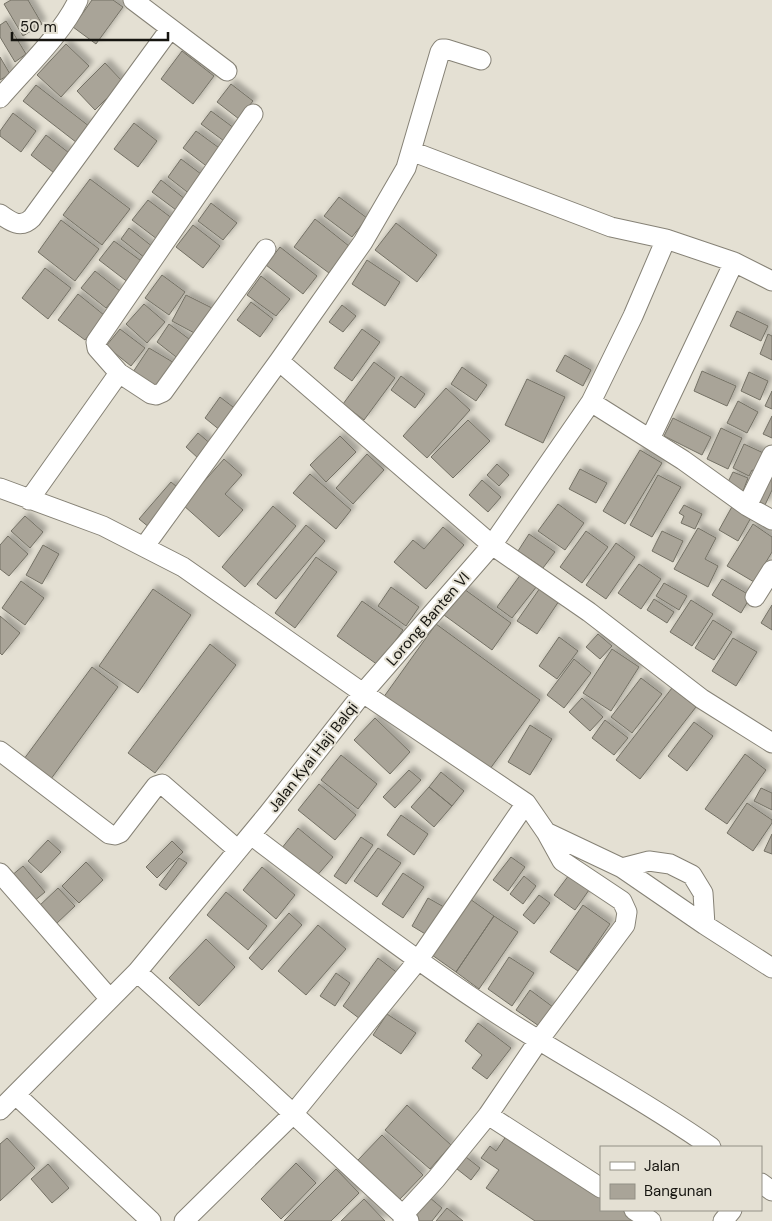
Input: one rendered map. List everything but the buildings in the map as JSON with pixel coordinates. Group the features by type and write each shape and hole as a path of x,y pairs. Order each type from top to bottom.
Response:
{"street":[{"path":"0,98 46,46 74,9 78,0"},
{"path":"132,0 227,71"},
{"path":"0,214 11,222 22,224 27,223 32,218 170,29"},
{"path":"144,547 363,242 399,180 411,151 442,49 481,60"},
{"path":"253,114 96,342 97,348 119,372 151,394 156,395 163,392 266,249"},
{"path":"411,151 611,227 666,239 734,262 772,281"},
{"name":"Lorong Banten VI","path":"363,693 492,544 591,402 633,316 666,239"},
{"path":"650,438 734,262"},
{"path":"279,361 492,544 589,612 702,698 772,743"},
{"path":"29,500 119,372"},
{"path":"591,402 650,438 747,506 772,520"},
{"path":"747,506 772,455"},
{"name":"Jalan Kyai Haji Balqi","path":"0,488 102,526 184,566 363,693 251,835 137,972 0,1110"},
{"path":"756,597 772,570"},
{"path":"137,972 406,1218 488,1114 538,1040 625,925 627,912 622,901 562,861 546,832 526,803 363,693"},
{"path":"0,751 109,834 120,833 156,786 162,784 238,850"},
{"path":"184,1221 294,1114 419,959 526,803"},
{"path":"546,832 622,868 772,968"},
{"path":"251,835 343,905 506,1020 674,1122 710,1146"},
{"path":"622,868 649,861 670,864 692,875 703,893 705,925"},
{"path":"0,873 110,999"},
{"path":"16,1095 151,1221"},
{"path":"488,1114 600,1187"},
{"path":"762,1184 772,1192"},
{"path":"636,1211 651,1221"},
{"path":"723,1221 731,1211"}]}
